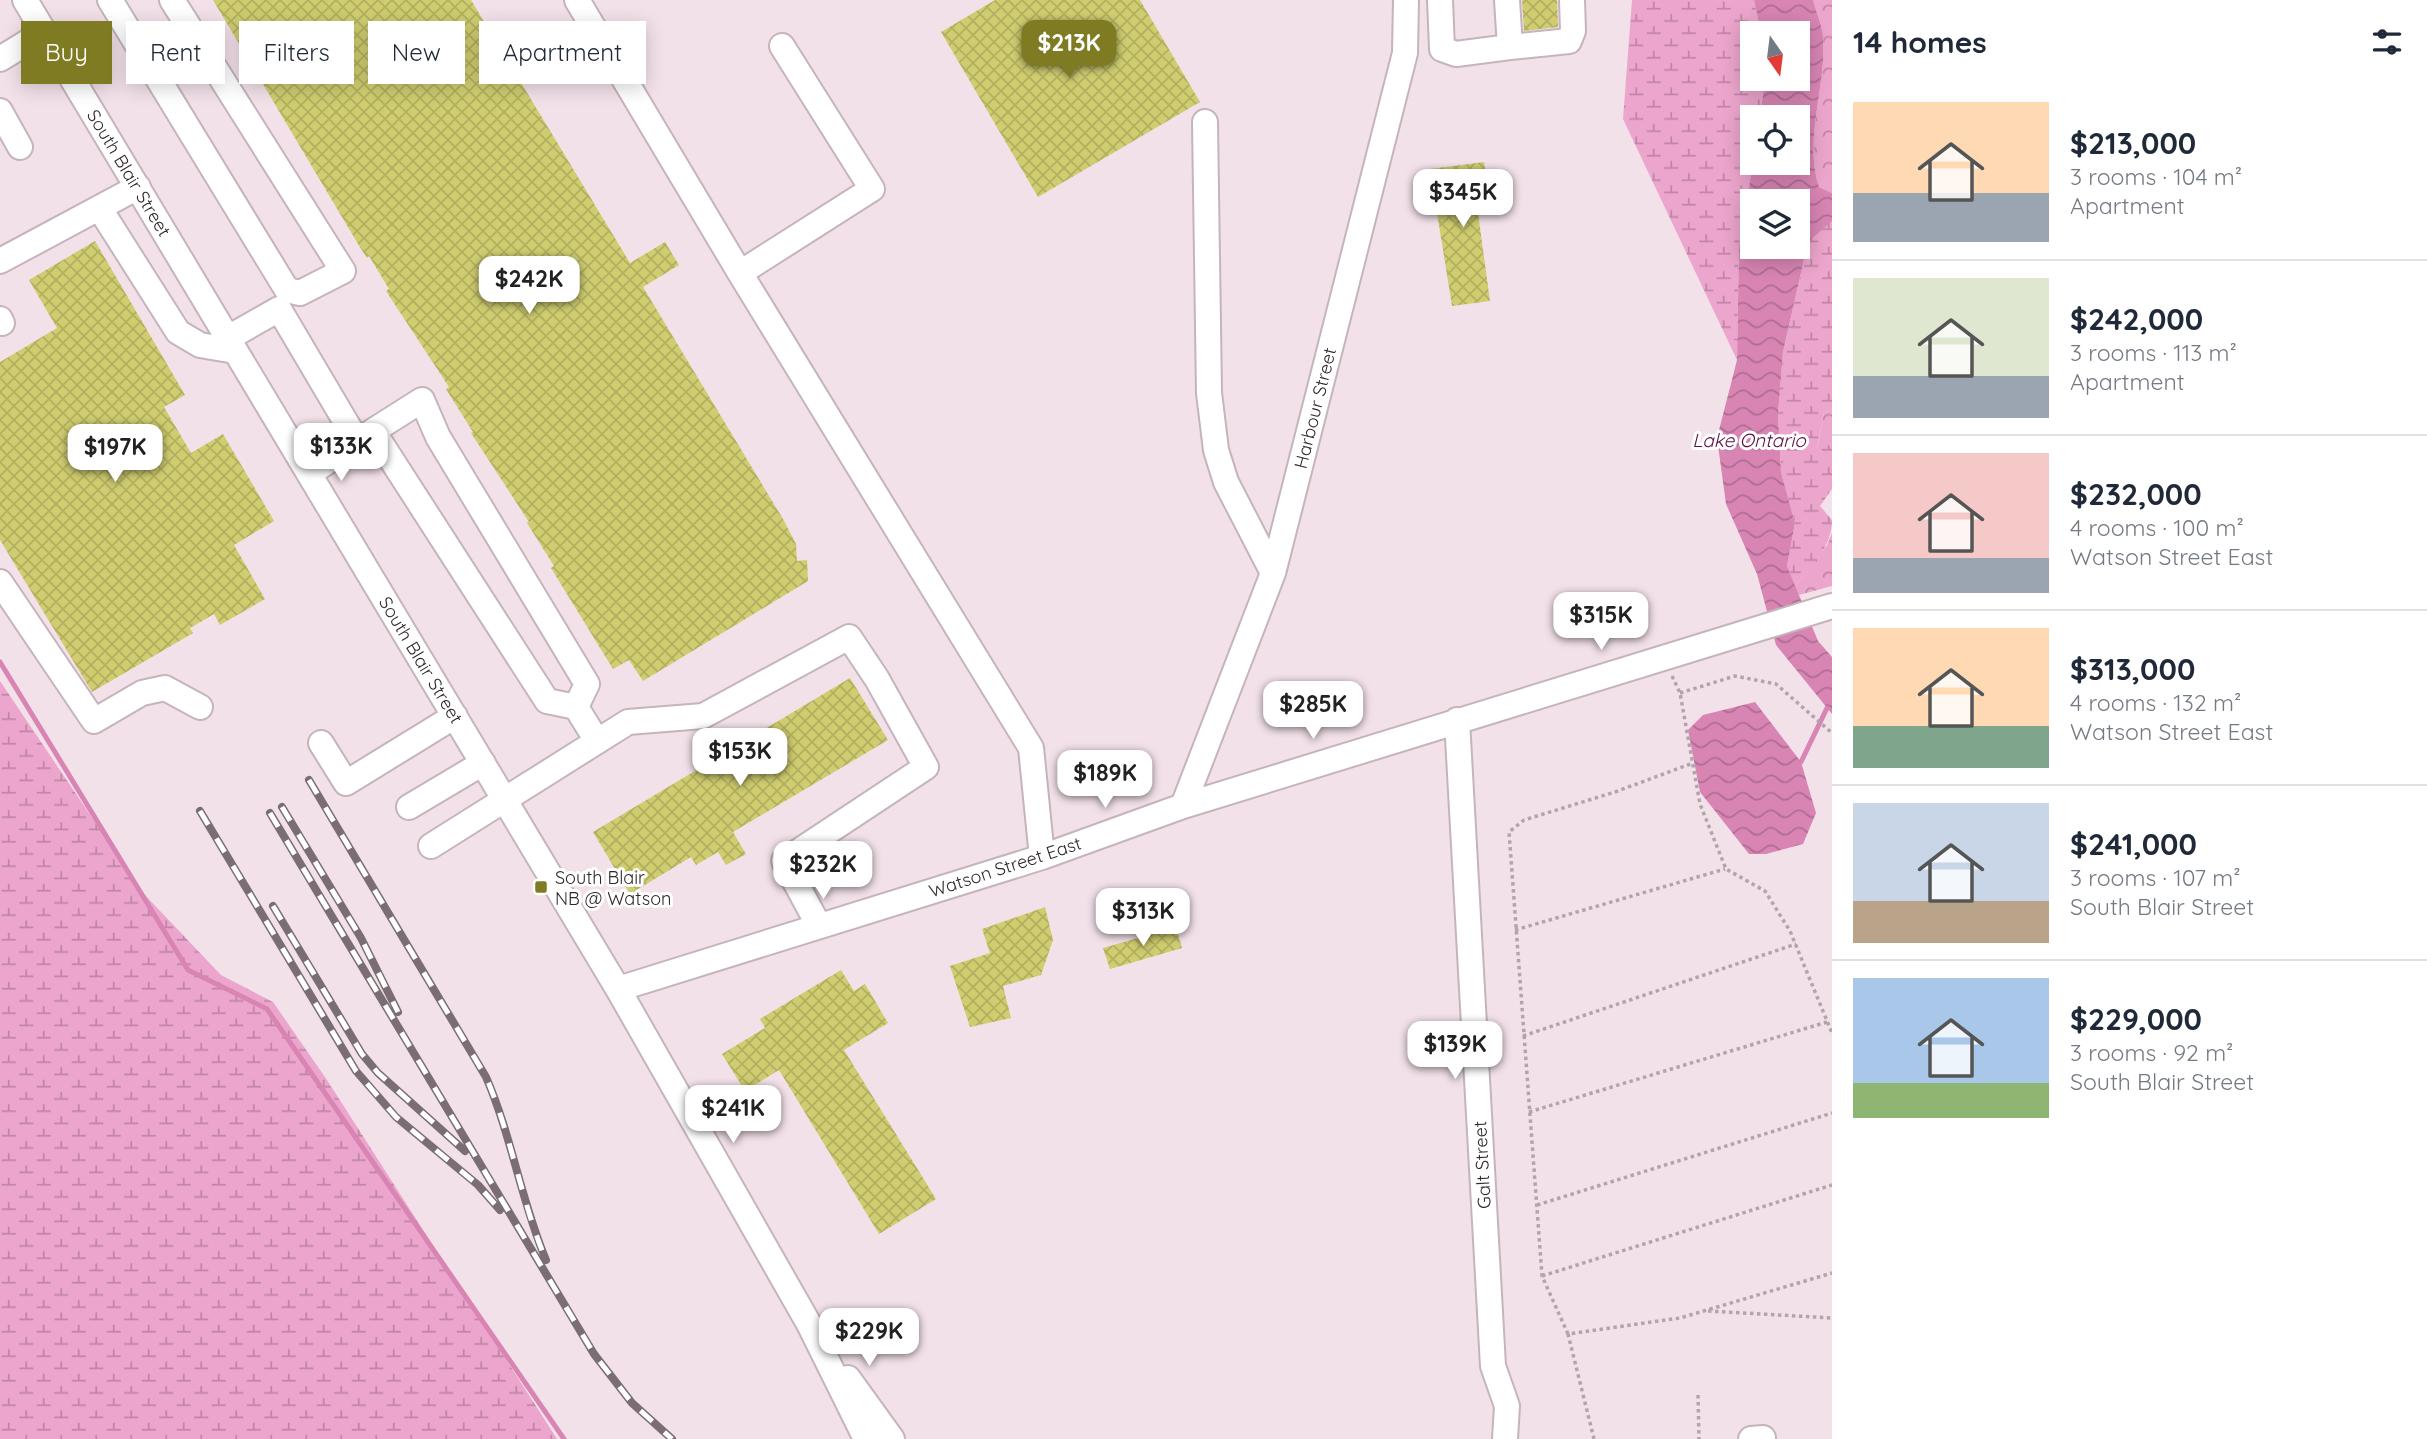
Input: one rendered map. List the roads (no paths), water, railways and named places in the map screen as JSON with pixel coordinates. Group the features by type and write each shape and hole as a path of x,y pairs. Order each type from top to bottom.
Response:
{"street":[{"name":"South Blair Street","path":"25,0 37,21"},
{"path":"110,0 365,436 547,701 576,707 597,741"},
{"path":"100,209 178,332 200,345 232,344 283,299 343,271 172,0"},
{"path":"577,0 740,273 1031,748 1042,856"},
{"name":"Harbour Street","path":"1183,806 1273,573 1405,52 1406,0"},
{"path":"1440,0 1442,49 1456,54 1569,41 1573,31 1572,0"},
{"path":"1507,0 1510,47"},
{"path":"0,59 21,46"},
{"path":"740,273 872,189 782,46"},
{"name":"South Blair Street","path":"76,84 618,989 808,1324 866,1439"},
{"path":"0,111 20,148"},
{"path":"1205,121 1209,393 1216,450 1226,482 1273,573"},
{"path":"0,261 138,187"},
{"path":"309,474 422,400 438,437 587,684 576,707"},
{"path":"0,582 94,721 142,693 165,688 200,707"},
{"name":"Watson Street East","path":"618,989 1042,856 1183,806 1824,608"},
{"path":"431,846 628,722 703,716 849,637 877,679 926,767 784,861 819,926"},
{"path":"321,743 346,783 455,716"},
{"name":"Galt Street","path":"1457,720 1493,1366 1507,1406 1505,1439"},
{"path":"409,807 483,763"},
{"name":"South Blair Street","path":"808,1324 892,1439"}],"water":[{"name":"Lake Ontario","path":"1754,0 1813,0 1822,32 1823,55 1813,150 1819,187 1832,193 1832,221 1810,240 1810,189 1749,189 1751,175 1810,175 1810,105 1762,105 1763,91 1810,91 1810,21 1758,21"},
{"name":"Lake Ontario","path":"1740,240 1740,259 1804,259 1783,352 1778,414 1781,472 1795,523 1787,566 1818,641 1832,657 1832,714 1776,645 1757,574 1726,504 1717,438 1737,360"},
{"path":"1755,702 1801,762 1816,813 1803,844 1766,854 1749,854 1700,792 1688,730 1703,715"}],"waterway":[{"path":"0,662 188,970 267,1009 564,1439"},
{"path":"1801,762 1827,708"}],"railway":[{"path":"309,780 486,1077 546,1260"},
{"path":"282,807 361,938 398,1012"},
{"path":"200,811 356,1071 396,1117 478,1185 500,1210"},
{"path":"270,813 594,1354 632,1403 672,1439"},
{"path":"273,906 362,1054 378,1073 465,1151"}],"place":[{"name":"South Blair NB @ Watson","path":"541,887"}]}
